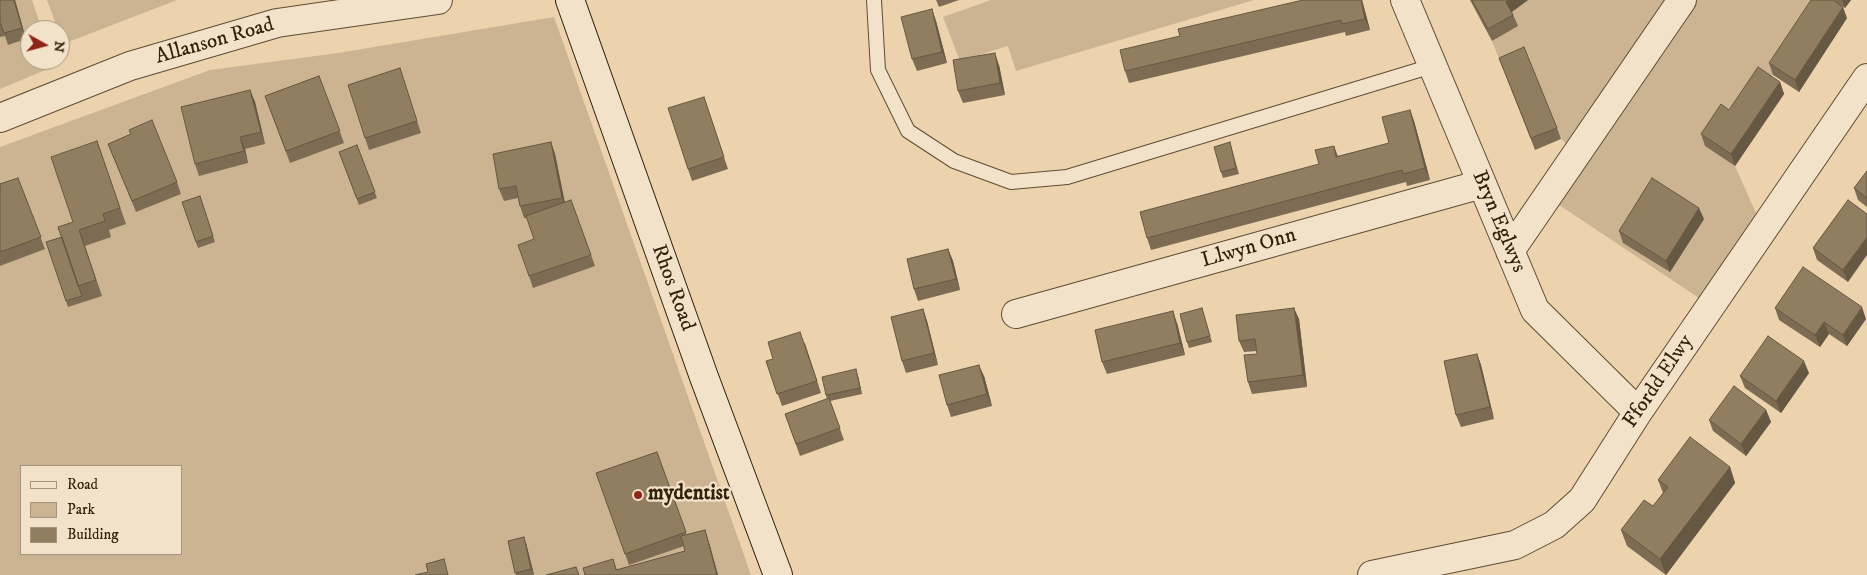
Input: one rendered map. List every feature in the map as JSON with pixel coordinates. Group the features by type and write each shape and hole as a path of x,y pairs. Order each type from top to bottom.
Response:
{"street":[{"name":"Allanson Road","path":"0,118 130,66 277,23 438,0"},
{"name":"Rhos Road","path":"570,0 704,377 778,575"},
{"name":"Bryn Eglwys","path":"1405,0 1535,310 1638,412"},
{"path":"1510,251 1682,0"},
{"name":"Ffordd Elwy","path":"1372,575 1515,545 1554,525 1582,500 1638,412 1867,78"},
{"name":"Llwyn Onn","path":"1016,314 1482,184"}],"lane":[{"path":"874,0 878,70 908,131 954,161 1011,182 1067,177 1432,66"}],"green space":[{"path":"0,0 32,0 39,20 20,20 20,70 45,70 0,89"},
{"path":"47,0 177,0 70,41 70,20 54,20"},
{"path":"991,0 1254,0 1016,71 1008,46 960,61 943,17"},
{"path":"1527,0 1821,0 1773,75 1762,79 1706,146 1735,166 1763,229 1711,306 1547,197 1577,153 1561,139 1503,69 1492,41 1517,26 1510,13"},
{"path":"554,17 751,575 0,575 0,147 210,70 338,53"}],"building":[{"path":"0,0 14,0 20,21 20,29 4,33 0,24"},
{"path":"1303,0 1361,0 1365,19 1342,24 1341,20 1125,71 1120,50 1180,36 1178,29"},
{"path":"1472,0 1508,0 1506,2 1513,15 1488,29"},
{"path":"1811,0 1833,0 1843,7 1795,80 1769,63"},
{"path":"932,9 942,52 912,59 901,17"},
{"path":"1524,47 1557,128 1531,138 1499,58"},
{"path":"995,53 1000,83 958,91 953,60"},
{"path":"1758,67 1780,82 1731,154 1701,134 1721,104 1729,110"},
{"path":"400,68 417,121 365,138 348,85"},
{"path":"319,76 340,131 286,151 265,96"},
{"path":"250,90 261,132 240,137 244,151 195,164 181,107"},
{"path":"704,97 724,157 688,169 668,108"},
{"path":"1410,110 1425,168 1403,174 1402,170 1147,238 1140,212 1319,164 1315,150 1334,146 1336,157 1389,143 1382,117"},
{"path":"152,120 177,182 132,201 108,144 131,134 129,130"},
{"path":"97,141 120,208 103,214 105,221 79,230 96,280 78,286 58,227 73,222 51,157"},
{"path":"551,142 562,198 520,206 516,186 499,189 493,154"},
{"path":"1230,142 1236,168 1221,172 1214,147"},
{"path":"357,145 375,192 357,199 339,152"},
{"path":"1867,171 1867,198 1854,188"},
{"path":"18,178 41,237 0,252 0,184"},
{"path":"1652,178 1699,208 1666,261 1619,231"},
{"path":"200,196 213,236 196,242 182,202"},
{"path":"571,200 591,255 529,276 518,245 534,239 526,216"},
{"path":"1848,200 1867,214 1867,237 1843,270 1813,248"},
{"path":"62,237 82,296 66,301 46,242"},
{"path":"948,249 956,279 914,289 907,259"},
{"path":"1803,267 1862,307 1843,335 1824,322 1815,335 1775,308"},
{"path":"1202,308 1210,336 1187,342 1180,314"},
{"path":"1294,308 1303,375 1248,382 1244,355 1257,354 1255,339 1239,341 1236,315"},
{"path":"923,309 934,353 902,361 891,317"},
{"path":"1173,311 1180,343 1102,362 1095,330"},
{"path":"800,332 817,381 777,394 766,361 773,359 768,342"},
{"path":"1768,336 1804,361 1776,401 1740,376"},
{"path":"1477,354 1490,407 1456,415 1444,361"},
{"path":"979,365 987,394 947,405 939,375"},
{"path":"856,369 860,388 826,395 822,377"},
{"path":"1734,386 1766,410 1741,444 1709,420"},
{"path":"829,398 840,428 796,444 785,414"},
{"path":"1690,437 1730,467 1660,559 1621,530 1644,500 1653,506 1668,487 1658,480"},
{"path":"657,452 686,532 625,554 596,473"},
{"path":"705,530 717,575 585,575 583,568 613,559 616,570 685,551 681,536"},
{"path":"524,537 531,569 515,573 508,541"},
{"path":"444,559 448,575 415,575 428,572 426,564"},
{"path":"576,567 579,575 546,575"}],"place":[{"name":"mydentist","path":"638,495"}]}
